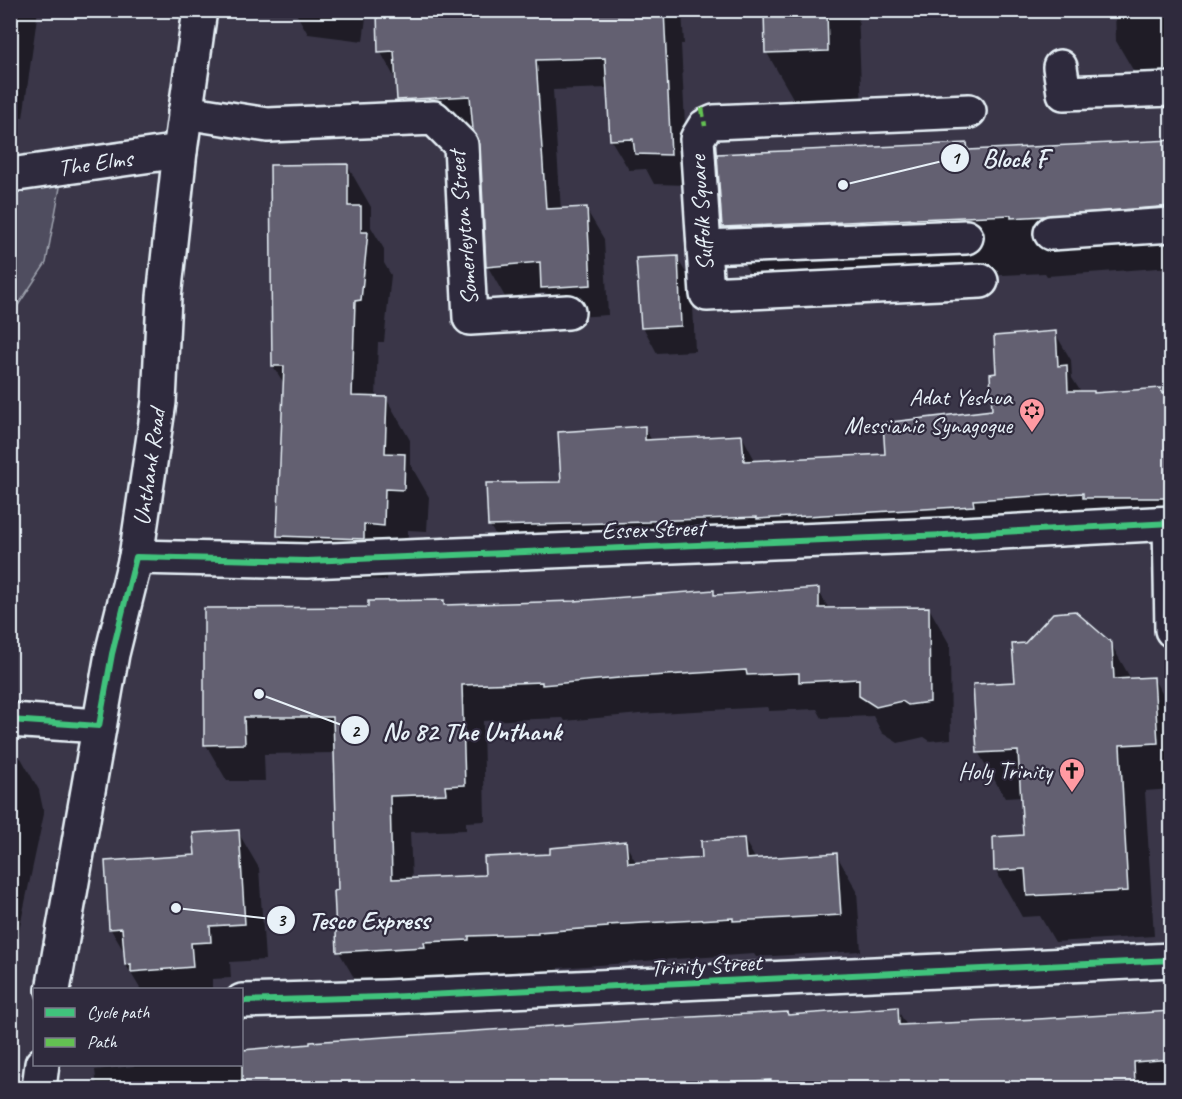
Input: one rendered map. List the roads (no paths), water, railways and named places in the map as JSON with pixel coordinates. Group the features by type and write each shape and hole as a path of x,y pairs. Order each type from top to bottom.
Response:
{"street":[{"name":"Unthank Road","path":"52,988 67,917 80,825 112,654 136,557 159,402 164,297 180,151 200,10"},
{"path":"1060,67 1064,93 1172,89"},
{"name":"Suffolk Square","path":"969,111 714,122 705,126 697,139 707,294 981,281"},
{"name":"Somerleyton Street","path":"185,112 268,125 434,118 461,145 470,318 568,312"},
{"name":"The Elms","path":"10,175 180,151"},
{"path":"1051,233 1172,225"},
{"path":"704,247 966,237"},
{"path":"1171,523 1172,630"},
{"name":"Essex Street","path":"136,557 307,561 945,535 1171,523"},
{"path":"10,720 99,726"},
{"name":"Trinity Street","path":"243,1001 385,998 1172,960"},
{"path":"39,1089 42,1066"}],"place":[{"name":"Block F","path":"843,185"},
{"name":"Adat Yeshua Messianic Synagogue","path":"1032,434"},
{"name":"No 82 The Unthank","path":"259,694"},
{"name":"Holy Trinity","path":"1072,794"},
{"name":"Tesco Express","path":"176,908"}]}
